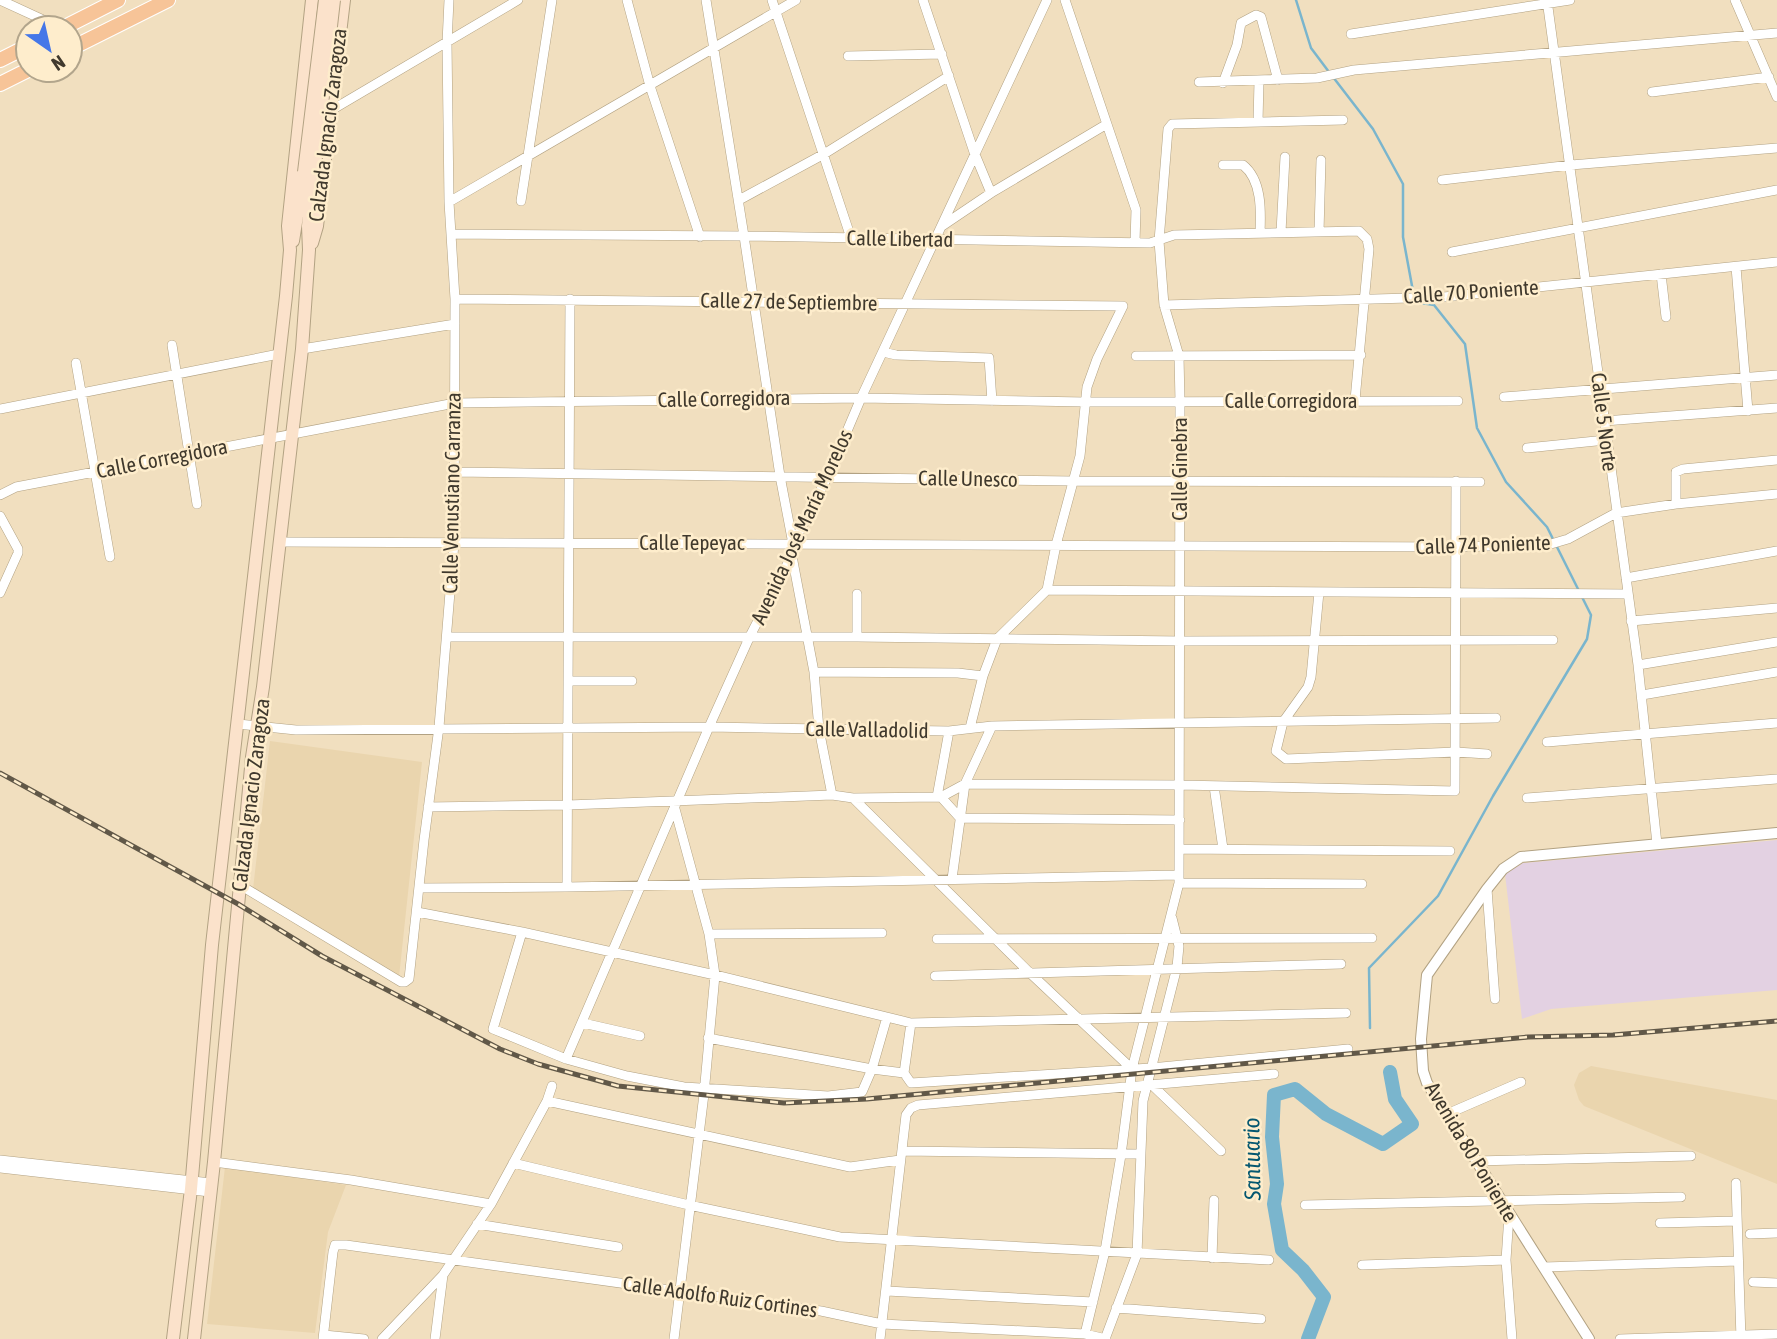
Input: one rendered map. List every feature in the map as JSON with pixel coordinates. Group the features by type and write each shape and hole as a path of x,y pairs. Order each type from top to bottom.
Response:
{"main road":[{"path":"83,14 118,0"},
{"path":"84,42 168,0"},
{"name":"Calzada Ignacio Zaragoza","path":"290,250 288,226 312,0"},
{"name":"Calzada Ignacio Zaragoza","path":"194,1339 214,1162 252,757 264,687 290,435 302,349 309,250 309,173 325,0"},
{"name":"Calzada Ignacio Zaragoza","path":"173,1339 192,1185 212,945 290,250 309,173 334,0"},
{"name":"Calzada Ignacio Zaragoza","path":"309,250 317,226 344,0"},
{"path":"309,20 318,9 324,7 335,13 341,26"},
{"path":"238,728 252,757"}],"street":[{"path":"0,0 31,14"},
{"name":"Calle Venustiano Carranza","path":"240,885 405,982 408,979 439,727 454,543 455,299 449,202 449,0"},
{"path":"330,111 518,0"},
{"path":"521,201 552,0"},
{"path":"627,0 650,86 700,237"},
{"path":"706,0 793,544"},
{"path":"772,0 851,238"},
{"path":"449,202 796,0"},
{"path":"923,0 974,152 991,193"},
{"name":"Avenida José María Morelos","path":"566,1059 750,636 792,555 793,544 828,476 974,152 1047,0"},
{"path":"1065,0 1136,210 1135,242"},
{"path":"1351,34 1570,0"},
{"path":"1735,0 1777,97"},
{"name":"Calle 5 Norte","path":"1548,2 1642,695 1657,844"},
{"path":"1223,83 1237,45 1241,23 1256,15 1261,17 1278,80"},
{"path":"1199,82 1317,78 1354,70 1777,33"},
{"path":"848,56 942,54"},
{"path":"739,200 824,154 949,76"},
{"path":"1652,92 1769,77"},
{"path":"1259,81 1258,122 1343,120"},
{"name":"Calle Ginebra","path":"1085,1334 1105,1251 1122,1154 1132,1069 1179,879 1179,356 1164,305 1159,241 1168,129 1172,124 1258,122"},
{"path":"942,226 991,193 1108,124"},
{"path":"1442,180 1571,165 1777,148"},
{"path":"1281,232 1285,158"},
{"path":"1319,232 1321,160"},
{"path":"1223,165 1243,165 1251,172 1258,193 1260,233"},
{"path":"1452,252 1777,190"},
{"name":"Calle Libertad","path":"451,234 1150,243 1174,235 1347,230 1359,231 1367,239 1368,271 1364,298"},
{"name":"Calle 70 Poniente","path":"1164,305 1444,296 1777,262"},
{"path":"1736,267 1748,411"},
{"path":"1661,274 1666,317"},
{"path":"1355,400 1364,298"},
{"name":"Calle 27 de Septiembre","path":"455,299 1123,306 1097,359 1085,402"},
{"path":"567,887 570,299"},
{"path":"302,349 455,324"},
{"path":"172,345 197,504"},
{"path":"883,352 896,355 989,358 992,401"},
{"path":"0,409 279,354"},
{"path":"1136,356 1361,355"},
{"path":"76,363 110,557"},
{"path":"1504,397 1777,375"},
{"name":"Calle Corregidora","path":"0,495 16,487 455,403 768,398 1085,402 1458,401"},
{"path":"970,727 983,676 998,639 1047,590 1083,441 1085,402"},
{"path":"1604,421 1777,408"},
{"path":"1527,448 1606,440"},
{"path":"1676,504 1676,472 1682,469 1777,460"},
{"name":"Calle Unesco","path":"455,472 1073,481 1480,482"},
{"path":"428,807 676,805 832,795 853,798 939,797 965,784 1455,791 1456,481"},
{"name":"Calle 74 Poniente","path":"1056,545 1456,547 1561,542 1616,513 1676,504 1777,495"},
{"path":"0,516 18,553 0,593"},
{"name":"Calle Tepeyac","path":"279,542 1056,545"},
{"path":"1626,578 1777,551"},
{"path":"792,555 814,672 819,729 832,795"},
{"path":"1047,590 1628,594"},
{"path":"1319,592 1311,677 1308,687 1283,723 1276,751 1286,759 1456,752 1487,754"},
{"path":"857,594 857,637"},
{"path":"1631,621 1777,608"},
{"path":"448,637 1553,640"},
{"path":"1638,665 1777,642"},
{"path":"814,672 958,673 983,676"},
{"path":"1642,695 1777,672"},
{"path":"568,681 632,681"},
{"name":"Calle Valladolid","path":"238,728 296,730 709,727 949,731 992,726 1496,718"},
{"path":"1547,742 1777,723"},
{"path":"953,879 965,784 992,726"},
{"path":"939,797 949,731"},
{"path":"1527,798 1777,779"},
{"path":"1214,786 1223,849"},
{"path":"939,797 960,818 1180,820"},
{"path":"853,798 1030,973 1132,1069"},
{"path":"674,1339 715,975 709,934 676,805"},
{"name":"Avenida 80 Poniente","path":"1589,1339 1427,1083 1423,1071 1422,1039 1427,975 1487,889 1503,869 1521,857 1777,833"},
{"path":"1180,849 1450,850"},
{"path":"419,888 953,879 1179,879 1362,884"},
{"path":"1487,889 1495,999"},
{"path":"417,912 523,932 715,975 911,1023 1346,1013"},
{"name":"Calle Ginebra","path":"1106,1339 1136,1254 1139,1154 1151,1068 1177,967 1179,946 1171,917"},
{"path":"523,932 493,1029 566,1059 627,1076 684,1087 771,1094 828,1096 862,1092 872,1069 887,1017"},
{"path":"709,934 882,933"},
{"path":"937,939 1164,936 1372,938"},
{"path":"935,976 1341,964"},
{"path":"583,1023 640,1036"},
{"path":"911,1023 904,1073 911,1083 1151,1068 1348,1049"},
{"path":"708,1038 904,1073"},
{"path":"880,1339 906,1115 911,1108 918,1105 1274,1074"},
{"path":"1447,1114 1521,1082"},
{"path":"382,1339 443,1275 491,1203 547,1101 552,1086"},
{"path":"1149,1086 1221,1151"},
{"path":"547,1101 850,1167 901,1156 1139,1154"},
{"path":"1476,1161 1691,1156"},
{"path":"0,1160 192,1185"},
{"path":"214,1162 351,1180 491,1203"},
{"path":"513,1163 688,1205 840,1237 1269,1260"},
{"path":"0,1168 211,1187"},
{"path":"1736,1183 1741,1338"},
{"path":"1305,1205 1681,1198"},
{"path":"1212,1258 1213,1200"},
{"path":"1509,1215 1506,1260 1512,1339"},
{"path":"1660,1223 1736,1221"},
{"path":"477,1224 618,1247"},
{"path":"1750,1234 1777,1233"},
{"name":"Calle Adolfo Ruiz Cortines","path":"323,1337 335,1245 821,1311 882,1324 1085,1334 1106,1339"},
{"path":"1362,1265 1506,1260"},
{"path":"1544,1267 1738,1261"},
{"path":"435,1339 443,1275"},
{"path":"1753,1282 1777,1283"},
{"path":"887,1291 1093,1302"},
{"path":"1116,1308 1261,1319"},
{"path":"1620,1339 1741,1338 1777,1334"},
{"path":"323,1337 364,1339"}],"shaded area":[{"path":"270,741 422,762 399,977 253,889"},
{"path":"1777,840 1777,990 1551,1009 1522,1019 1505,874 1523,863"},
{"path":"1591,1066 1777,1100 1777,1184 1584,1106 1574,1085 1579,1073"},
{"path":"225,1167 346,1185 328,1232 315,1333 207,1324"}],"waterway":[{"path":"1296,0 1311,48 1329,72"},
{"path":"1333,77 1373,129 1403,184 1403,237 1415,302 1434,305 1465,344 1477,428 1506,482 1547,527 1591,615 1587,639 1493,796 1438,896 1369,968 1370,1028"},
{"name":"Santuario","path":"1308,1339 1324,1297 1303,1270 1282,1250 1274,1204 1277,1184 1272,1137 1274,1095 1295,1089 1326,1114 1383,1144 1412,1124 1395,1099 1390,1072"}],"railway":[{"path":"0,773 238,904 322,956 500,1049 538,1064 618,1086 784,1103 867,1099 1528,1037 1613,1035 1777,1021"}]}
